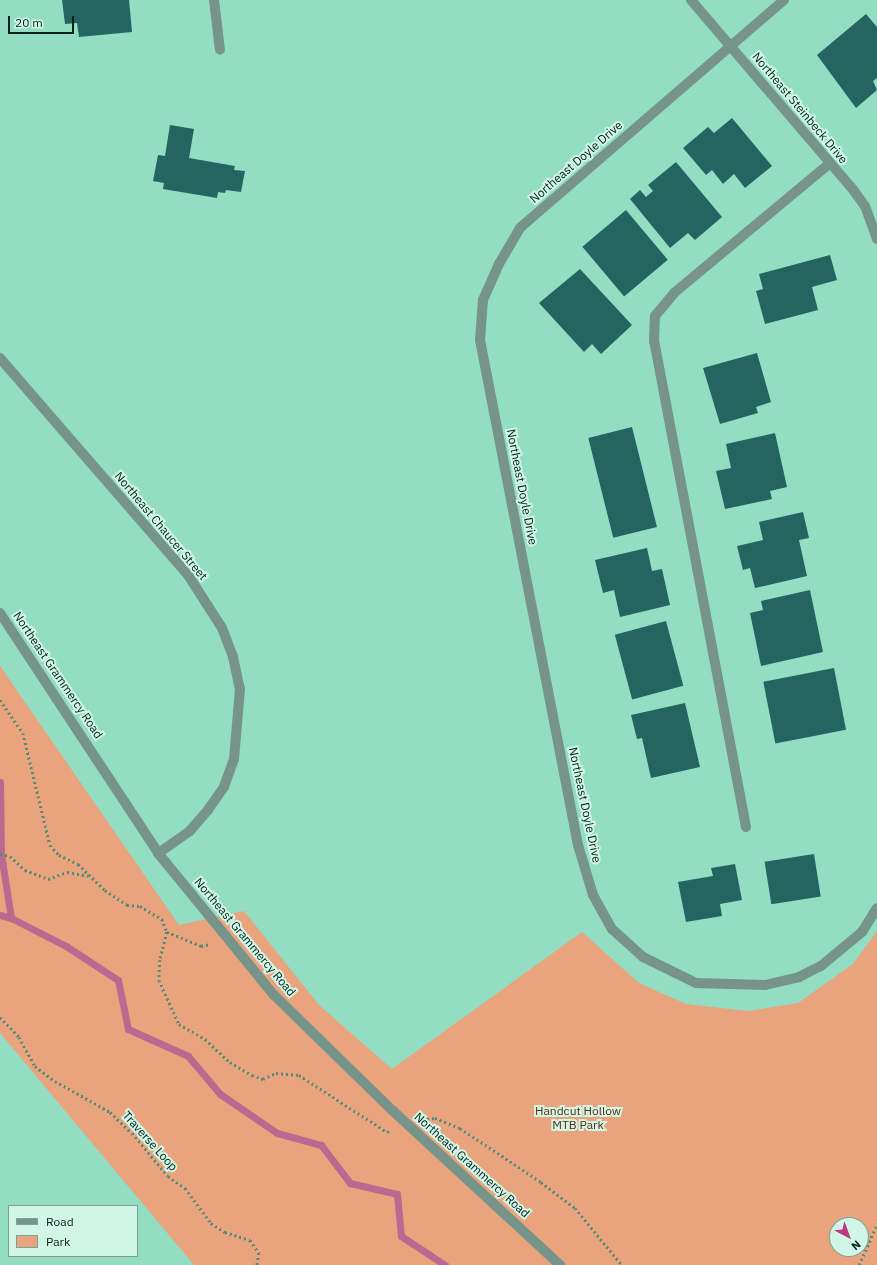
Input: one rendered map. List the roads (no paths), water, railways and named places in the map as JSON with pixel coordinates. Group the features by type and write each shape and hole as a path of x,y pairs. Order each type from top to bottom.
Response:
{"street":[{"path":"214,0 220,50"},
{"name":"Northeast Steinbeck Drive","path":"691,0 865,206 877,239"},
{"name":"Northeast Doyle Drive","path":"784,0 520,228 499,264 483,300 480,340 578,845 593,895 612,929 642,957 696,983 765,985 799,977 821,966 862,932 877,908"},
{"path":"746,827 654,342 655,316 674,293 830,163"},
{"name":"Northeast Chaucer Street","path":"0,358 188,575 222,628 233,657 240,689 234,759 224,787 208,810 190,831 158,853"},
{"name":"Northeast Grammercy Road","path":"0,613 158,853 274,995 392,1110 560,1265"}],"waterway":[{"path":"0,782 1,854 11,918 66,946 118,980 128,1029 188,1056 220,1094 277,1133 321,1145 350,1183 397,1194 401,1236 445,1265"},
{"path":"0,915 11,918"}],"park label":[{"name":"Handcut Hollow MTB Park","path":"578,1118"}]}
